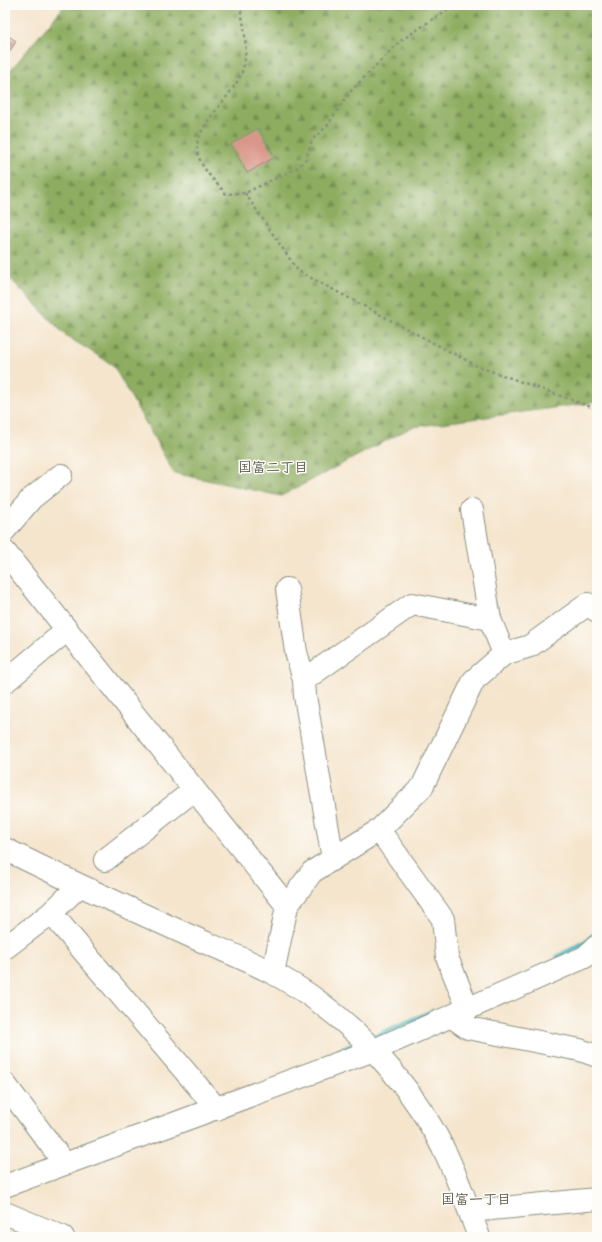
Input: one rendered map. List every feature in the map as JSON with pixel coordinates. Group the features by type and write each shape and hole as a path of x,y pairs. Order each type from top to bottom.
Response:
{"street":[{"path":"5,530 32,499 62,475"},
{"path":"472,510 490,619 504,654"},
{"path":"5,552 287,906"},
{"path":"287,589 296,652 304,680 305,696 333,859"},
{"path":"304,680 412,604 490,619"},
{"path":"273,973 287,906 312,872 379,830 422,787 474,680 504,654 530,646 588,604 597,611"},
{"path":"5,682 67,630"},
{"path":"105,860 194,790"},
{"path":"379,830 443,919 447,957 468,1028 580,1050 597,1056"},
{"path":"5,848 79,886 273,973 318,1001 367,1044 396,1075 416,1102 447,1155 479,1237"},
{"path":"5,948 51,913 79,886"},
{"path":"51,913 212,1103"},
{"path":"5,1186 60,1159 367,1044 585,957 597,946"},
{"path":"5,1084 60,1159"},
{"path":"470,1211 597,1199"},
{"path":"5,1213 63,1237"}],"path":[{"path":"239,5 246,44 242,73 228,97 201,132 197,148 200,162 226,194 245,192 297,168 306,159 312,140 327,126 349,93 399,42 454,5"},
{"path":"245,192 298,271 477,366 597,409"}],"green space":[{"path":"65,5 597,5 597,402 412,427 281,496 174,473 113,365 65,335 5,273 5,77"}],"building":[{"path":"5,34 16,41 6,57 5,56"},
{"path":"258,128 275,157 247,173 231,144"}],"waterway":[{"path":"558,957 583,944 597,933"},
{"path":"369,1039 432,1012"},
{"path":"339,1051 359,1043"}],"district":[{"name":"国富二丁目","path":"273,467"},
{"name":"国富一丁目","path":"476,1199"}]}
